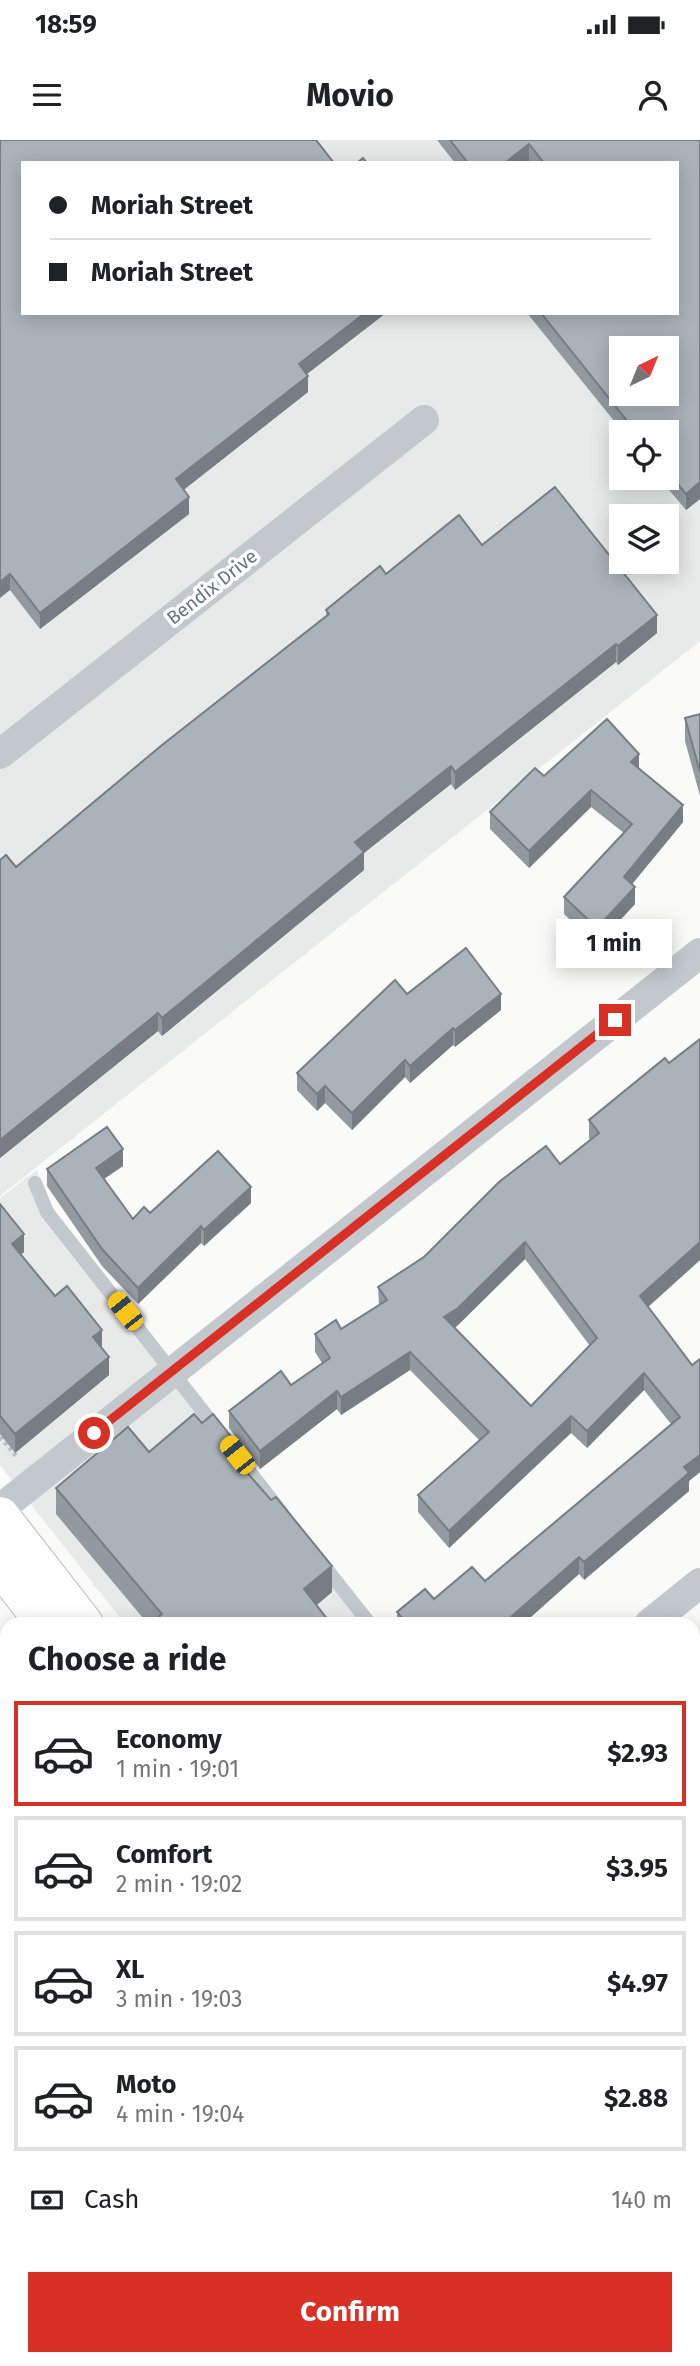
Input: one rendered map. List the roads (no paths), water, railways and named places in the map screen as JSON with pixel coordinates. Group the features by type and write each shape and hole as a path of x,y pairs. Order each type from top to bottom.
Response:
{"main road":[{"path":"0,1516 79,1617"},
{"path":"0,1565 41,1617"}],"street":[{"name":"Bendix Drive","path":"0,754 424,419"},
{"path":"0,1509 700,953"},
{"path":"658,1617 700,1583"}],"lane":[{"path":"35,1183 47,1212 292,1525"},
{"path":"309,1547 364,1617"}]}
